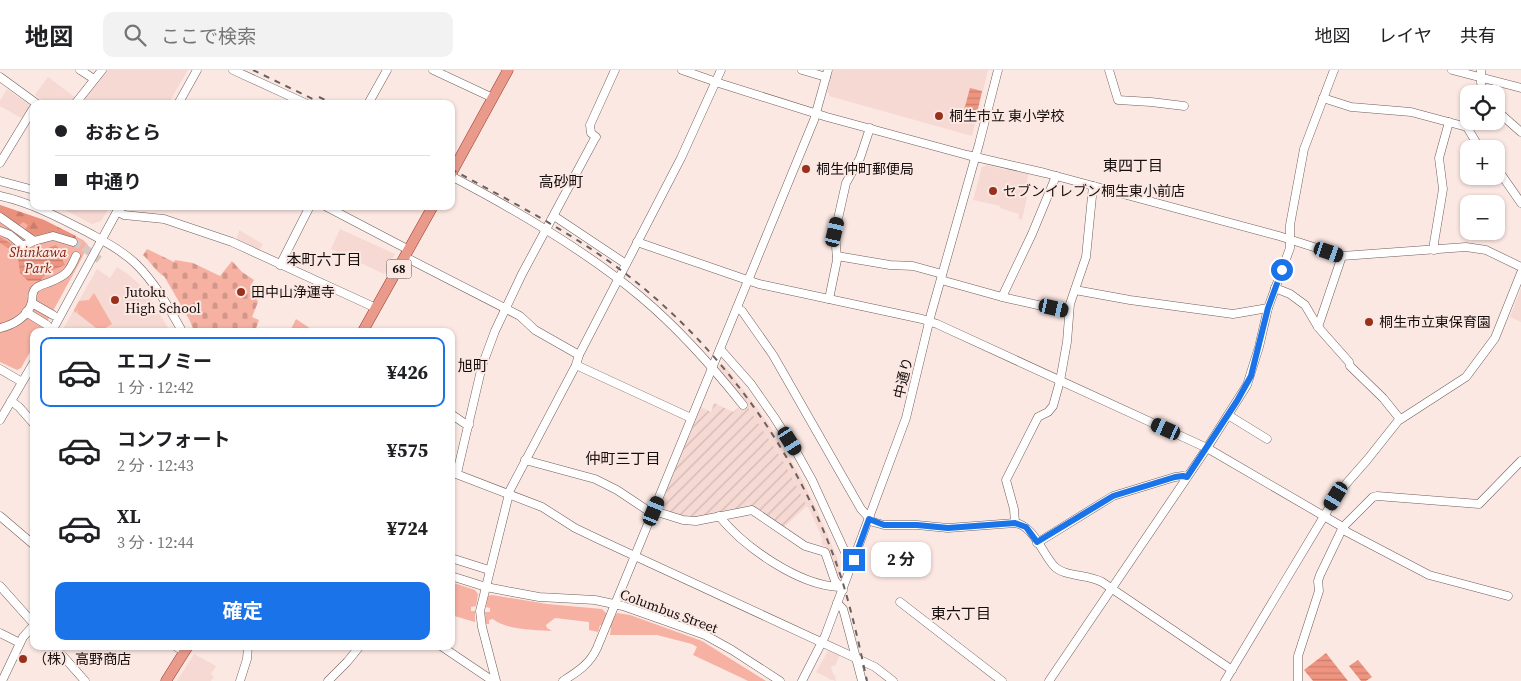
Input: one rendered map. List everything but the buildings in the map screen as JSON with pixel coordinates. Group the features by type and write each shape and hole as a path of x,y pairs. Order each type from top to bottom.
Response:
{"main road":[{"path":"455,168 508,70"},
{"name":"68","path":"365,328 432,210"},
{"path":"166,681 182,650"}],"street":[{"path":"80,70 94,79"},
{"path":"78,100 102,70"},
{"path":"180,100 197,70"},
{"path":"233,70 298,100"},
{"path":"370,100 387,70"},
{"path":"434,70 493,98"},
{"path":"455,470 470,425 482,366 505,308 596,137 591,133 590,126 615,70"},
{"path":"682,70 816,114 1094,186 1290,239 1342,256 1466,247 1486,250 1521,267"},
{"path":"494,681 480,611 508,494 681,158 721,70"},
{"path":"563,681 575,674 592,658 816,114 827,74 802,70"},
{"name":"中通り","path":"802,681 822,642 906,418 998,70"},
{"path":"1109,70 1118,100 1184,106"},
{"path":"1049,681 1207,448 1242,394 1251,376 1268,308 1290,248 1290,225 1304,151 1334,70"},
{"path":"1452,70 1481,73 1521,88"},
{"path":"0,77 31,100"},
{"path":"1323,98 1351,107 1410,112 1449,122 1467,127 1475,140"},
{"path":"0,163 30,114"},
{"path":"1505,118 1521,132"},
{"path":"1434,250 1443,189 1439,158 1449,122"},
{"path":"829,299 836,272 835,232 846,183 860,158 870,128"},
{"path":"1002,297 1032,234 1056,176"},
{"path":"455,177 582,253 618,279 662,316 712,367 743,405"},
{"path":"1505,180 1521,203"},
{"path":"0,181 30,189"},
{"path":"1015,523 1014,508 1006,480 1038,418 1048,412 1053,406 1067,342 1069,312 1086,257 1094,186"},
{"path":"0,196 30,206"},
{"path":"42,210 124,254 141,269 163,298 180,328"},
{"path":"26,312 49,328 117,210"},
{"path":"119,210 124,215 164,219 235,243 376,308"},
{"path":"280,265 308,210"},
{"path":"332,210 520,316 535,330 579,355"},
{"path":"554,216 626,264"},
{"path":"0,217 34,241"},
{"path":"0,231 10,235 23,246 53,236 73,242"},
{"path":"637,242 748,281 930,322 1207,448 1324,516 1347,532 1429,575 1508,596"},
{"path":"0,328 14,323 26,312 32,302 34,289 68,273 76,256"},
{"path":"837,256 890,265 913,266 1002,297 1069,312"},
{"path":"1318,327 1342,256"},
{"path":"1225,681 1340,490 1400,419 1466,378 1495,338 1521,273"},
{"path":"1275,288 1290,294 1305,305 1318,327 1350,366 1384,398 1400,419"},
{"path":"1075,290 1130,300 1232,314 1268,308"},
{"path":"32,302 53,315"},
{"path":"737,308 742,311 773,355 861,509 869,519 884,525 917,525 948,528 1015,523 1026,527 1050,562 1059,570 1091,577 1112,589 1232,670"},
{"path":"720,349 751,384 774,417 812,480 846,554 854,560"},
{"path":"576,365 691,418"},
{"path":"0,369 22,382"},
{"path":"0,420 30,369"},
{"path":"11,401 30,419"},
{"path":"1228,416 1267,439"},
{"path":"455,417 470,425"},
{"path":"525,460 595,479 653,512 689,521 696,522 749,510 755,511 801,544 825,552 841,589"},
{"path":"1298,681 1298,656 1319,591 1318,582 1320,575 1343,528 1373,497 1479,504 1521,462"},
{"path":"455,473 546,509 575,528 857,658 878,669 893,681"},
{"path":"1037,542 1113,496 1175,477 1187,477"},
{"path":"0,516 30,541"},
{"path":"719,516 733,532 795,575 806,580 841,589"},
{"path":"455,559 490,570"},
{"name":"Columbus Street","path":"455,577 486,587 530,596 587,599 615,604 705,636 737,653 780,681"},
{"path":"0,586 30,620"},
{"path":"900,602 1002,681"},
{"path":"837,603 843,609 846,616 862,681"},
{"path":"2,681 20,643 30,630"},
{"path":"0,632 20,643"},
{"path":"57,650 81,680"},
{"path":"240,681 248,650"},
{"path":"328,681 357,650"},
{"path":"447,650 494,681"},
{"path":"575,674 580,681"}],"shaded area":[{"path":"106,70 188,70 170,100 83,100"},
{"name":"桐生市立 東小学校","path":"833,70 988,70 972,136 829,96 827,92"},
{"path":"48,77 76,98 75,100 42,100 35,95"},
{"path":"970,88 982,91 976,117 963,114"},
{"path":"7,89 28,104 29,108 23,119 0,106 0,101"},
{"path":"987,165 1005,170 1010,168 1029,172 1024,196 1027,197 1022,220 1018,218 1019,214 1000,208 1000,206 973,200 982,167"},
{"path":"65,210 108,210 101,221 92,224"},
{"path":"340,229 395,254 384,274 331,249"},
{"path":"239,230 263,244 258,252 236,241"},
{"path":"0,237 10,243 21,254 29,250 40,251 56,245 60,251 58,256 65,265 48,272 40,281 28,281 20,273 18,258 11,250 0,243"},
{"name":"Jutoku High School","path":"117,267 129,275 141,286 168,328 64,328 97,269 110,278"},
{"path":"1521,288 1521,322 1510,317"},
{"path":"720,364 725,366 769,424 801,477 839,562 840,572 837,578 812,515 783,461 745,403 718,369"},
{"path":"714,403 733,412 745,403 783,461 807,506 783,528 759,510 691,519 659,509 701,407 711,412"},
{"path":"828,651 840,655 835,666 831,666 836,681 816,672"},
{"path":"1326,653 1348,681 1313,681 1304,670"},
{"path":"194,654 216,666 211,674 214,677 211,681 177,681"},
{"path":"1358,660 1372,677 1366,681 1361,681 1349,666"}],"green space":[{"name":"Shinkawa Park","path":"0,205 44,220 83,240 88,245 44,328 30,328 30,352 21,368 17,370 0,362"},
{"path":"0,205 44,220 76,236 74,240 55,233 33,236 24,231 28,225 23,222 18,226 0,213"},
{"path":"147,249 174,262 175,260 193,263 220,276 232,261 242,272 254,280 250,287 258,302 252,317 259,320 256,328 193,328 164,276 143,255"},
{"path":"94,293 112,324 105,328 96,328 77,313 78,310 75,313 74,310 79,301 89,300"},
{"path":"296,319 310,328 292,328"},
{"path":"455,583 475,590 478,594 476,606 471,607 471,611 475,611 475,622 455,616"},
{"path":"492,595 547,604 602,609 606,613 615,616 617,613 630,615 702,641 766,681 748,681 693,655 697,647 692,644 657,635 610,635 611,628 600,625 598,632 589,630 589,622 555,618 546,625 552,631 513,627 498,623 493,619 489,620 489,624 486,624 485,612 490,612 490,608 486,607 488,596"}],"tunnel":[{"path":"73,242 82,246 101,261"}],"railway":[{"path":"253,70 315,100"},
{"path":"319,97 325,100"},
{"path":"455,171 541,218 606,259 661,304 695,336 725,370 754,407 780,446 822,528 839,571 847,598 867,681"}],"place":[{"name":"桐生市立 東小学校","path":"939,116"},
{"name":"桐生仲町郵便局","path":"806,169"},
{"name":"セブンイレブン桐生東小前店","path":"993,191"},
{"name":"田中山浄運寺","path":"241,292"},
{"name":"Jutoku High School","path":"115,300"},
{"name":"桐生市立東保育園","path":"1369,322"},
{"name":"（株）高野商店","path":"23,659"}],"district":[{"name":"東四丁目","path":"1133,165"},
{"name":"高砂町","path":"561,181"},
{"name":"本町六丁目","path":"324,259"},
{"name":"旭町","path":"473,365"},
{"name":"仲町三丁目","path":"623,458"},
{"name":"東六丁目","path":"961,613"}],"route":[{"path":"854,560 869,519 884,525 917,525 948,528 1015,523 1026,527 1037,542 1113,496 1175,477 1187,477 1242,394 1251,376 1268,308 1282,270"}]}
